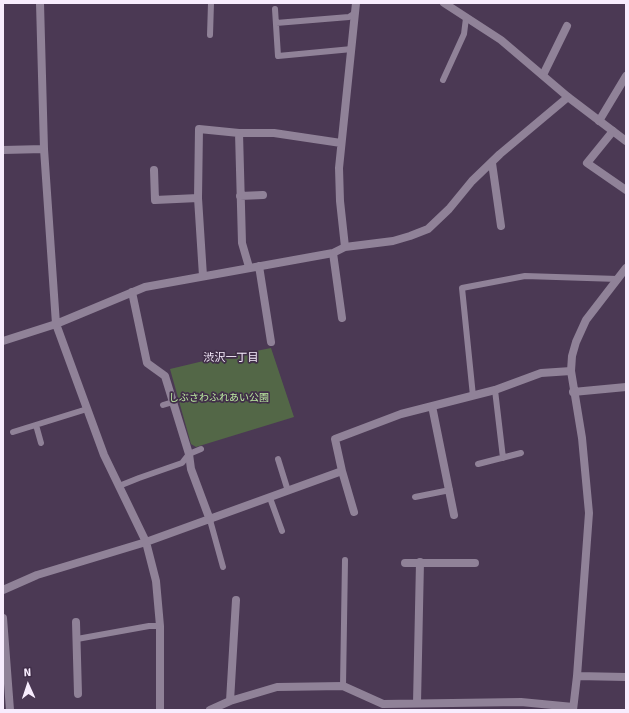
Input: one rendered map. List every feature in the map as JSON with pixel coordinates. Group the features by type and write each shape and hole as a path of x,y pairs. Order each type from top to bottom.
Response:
{"street":[{"path":"40,3 44,149 56,324 104,455 146,542 156,581 160,626 160,710"},
{"path":"345,247 340,201 339,168 356,3"},
{"path":"444,3 501,40 568,97 626,141"},
{"path":"543,75 567,26"},
{"path":"599,121 626,76"},
{"path":"3,342 56,324 145,287 333,253 345,247 393,241 428,229 449,209 472,181 568,97"},
{"path":"203,276 198,198 199,130 238,134 274,133 341,143"},
{"path":"613,131 587,163 626,190"},
{"path":"238,134 242,243 249,267"},
{"path":"3,150 44,149"},
{"path":"492,163 501,226"},
{"path":"154,170 155,200 198,198"},
{"path":"240,196 263,195"},
{"path":"333,253 342,318"},
{"path":"259,266 271,342"},
{"path":"210,710 230,701 277,687 343,686 383,704 521,702 573,709 577,676 589,513 582,438 573,392 571,371 572,356 576,342 586,320 626,268"},
{"path":"132,292 147,363 165,376 189,454 191,469 210,520"},
{"path":"354,512 342,471 335,439 401,414 495,390 541,373 571,371"},
{"path":"573,392 626,387"},
{"path":"432,406 454,515"},
{"path":"3,590 37,574 146,542 342,471"},
{"path":"417,703 420,562"},
{"path":"405,563 475,563"},
{"path":"230,701 236,600"},
{"path":"3,618 10,710"},
{"path":"76,622 78,694"},
{"path":"577,676 626,677"}],"lane":[{"path":"210,35 211,3"},
{"path":"275,9 278,56 352,49"},
{"path":"276,23 348,17 355,13"},
{"path":"443,80 464,34 466,18"},
{"path":"473,396 462,288 526,276 618,279"},
{"path":"495,390 503,458"},
{"path":"163,405 173,402"},
{"path":"13,432 87,409"},
{"path":"36,425 41,443"},
{"path":"119,486 182,463 189,454 202,449"},
{"path":"478,464 521,453"},
{"path":"278,459 288,491"},
{"path":"415,497 450,490"},
{"path":"270,498 282,531"},
{"path":"210,520 223,567"},
{"path":"343,686 345,560"},
{"path":"77,639 150,626 160,626"}],"green space":[{"name":"しぶさわふれあい公園","path":"271,348 294,417 196,447 191,444 170,369 237,353 241,354"}],"district":[{"name":"渋沢一丁目","path":"231,358"}]}
